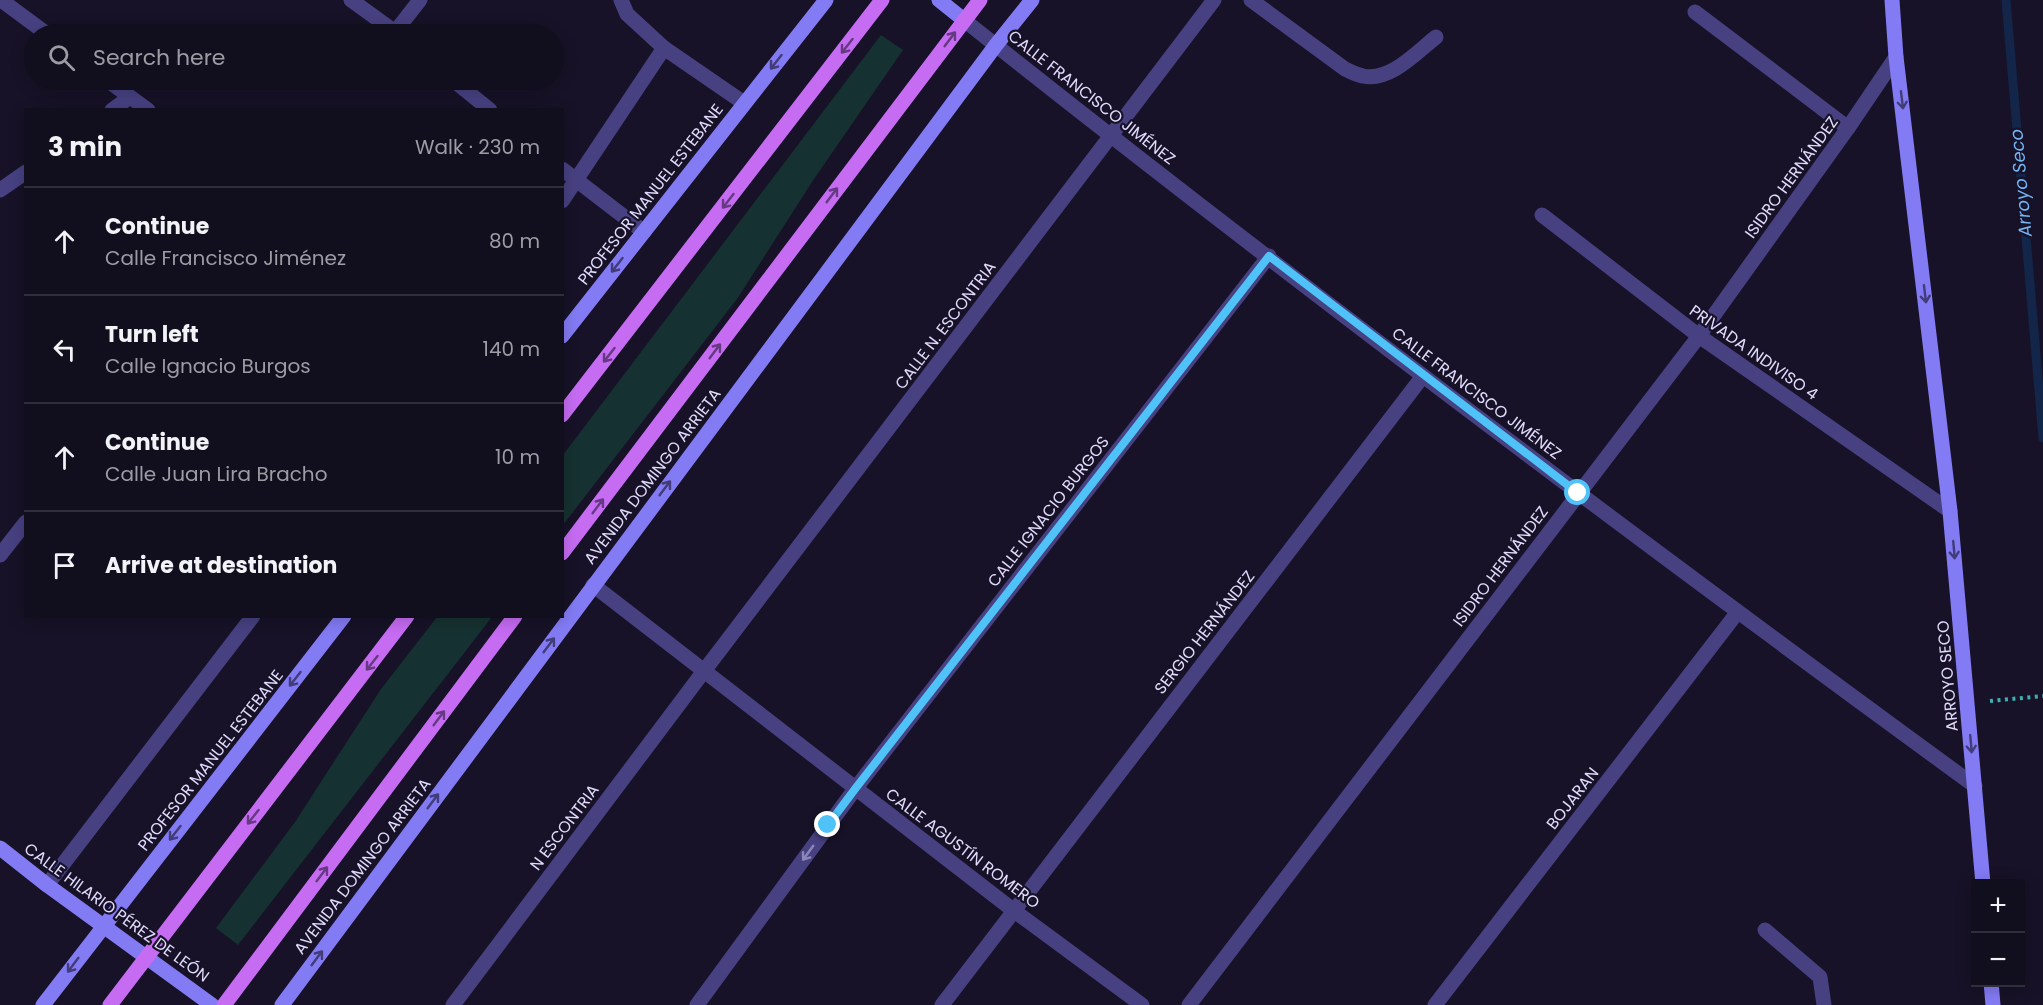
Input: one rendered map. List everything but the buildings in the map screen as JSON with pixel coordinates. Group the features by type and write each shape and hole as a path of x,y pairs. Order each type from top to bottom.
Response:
{"main road":[{"path":"564,412 882,0"},
{"name":"AVENIDA DOMINGO ARRIETA","path":"564,550 980,0"},
{"path":"110,1005 405,618"},
{"name":"AVENIDA DOMINGO ARRIETA","path":"224,1005 514,618"}],"street":[{"path":"1,0 33,24"},
{"path":"351,0 384,24"},
{"path":"403,24 420,0"},
{"name":"PROFESOR MANUEL ESTEBANE","path":"621,0 627,14 664,48 744,103"},
{"name":"PROFESOR MANUEL ESTEBANE","path":"564,333 826,0"},
{"path":"939,0 964,20"},
{"name":"AVENIDA DOMINGO ARRIETA","path":"282,1005 593,585 1032,0"},
{"name":"CALLE N. ESCONTRIA","path":"704,671 1214,0"},
{"path":"1251,0 1345,69 1363,76 1373,77 1389,73 1436,37"},
{"name":"ARROYO SECO","path":"1892,0 1896,57 1950,511 1983,879"},
{"path":"1695,12 1848,128"},
{"name":"CALLE FRANCISCO JIMÉNEZ","path":"964,20 1578,493 1737,613 1975,786"},
{"path":"564,198 664,48"},
{"name":"ISIDRO HERNÁNDEZ","path":"1189,1005 1699,336 1896,57"},
{"path":"121,90 145,108"},
{"path":"465,90 488,108"},
{"path":"115,108 130,97"},
{"path":"564,170 644,232"},
{"path":"0,190 24,173"},
{"name":"PRIVADA INDIVISO 4","path":"1542,215 1699,336 1950,511"},
{"name":"CALLE IGNACIO BURGOS","path":"697,1005 855,789 1269,256"},
{"name":"SERGIO HERNÁNDEZ","path":"942,1005 1424,376"},
{"path":"0,555 24,525"},
{"name":"CALLE AGUSTÍN ROMERO","path":"593,585 1013,910 1142,1005"},
{"name":"BOJARAN","path":"1436,1005 1737,613"},
{"path":"47,885 251,618"},
{"name":"PROFESOR MANUEL ESTEBANE","path":"43,1005 342,618"},
{"name":"N ESCONTRIA","path":"453,1005 704,671"},
{"name":"CALLE HILARIO PÉREZ DE LEÓN","path":"0,848 212,1005"},
{"path":"1765,930 1820,976 1824,1005"},
{"path":"1991,987 1993,1005"}],"path":[{"path":"1968,703 2043,696"}],"green space":[{"path":"881,35 903,50 814,179 737,299 564,524 564,454"},
{"path":"436,618 491,618 238,945 216,928 295,822 381,689"}],"waterway":[{"name":"Arroyo Seco","path":"2006,0 2043,438"}],"route":[{"path":"828,825 1269,256 1578,493"}]}
